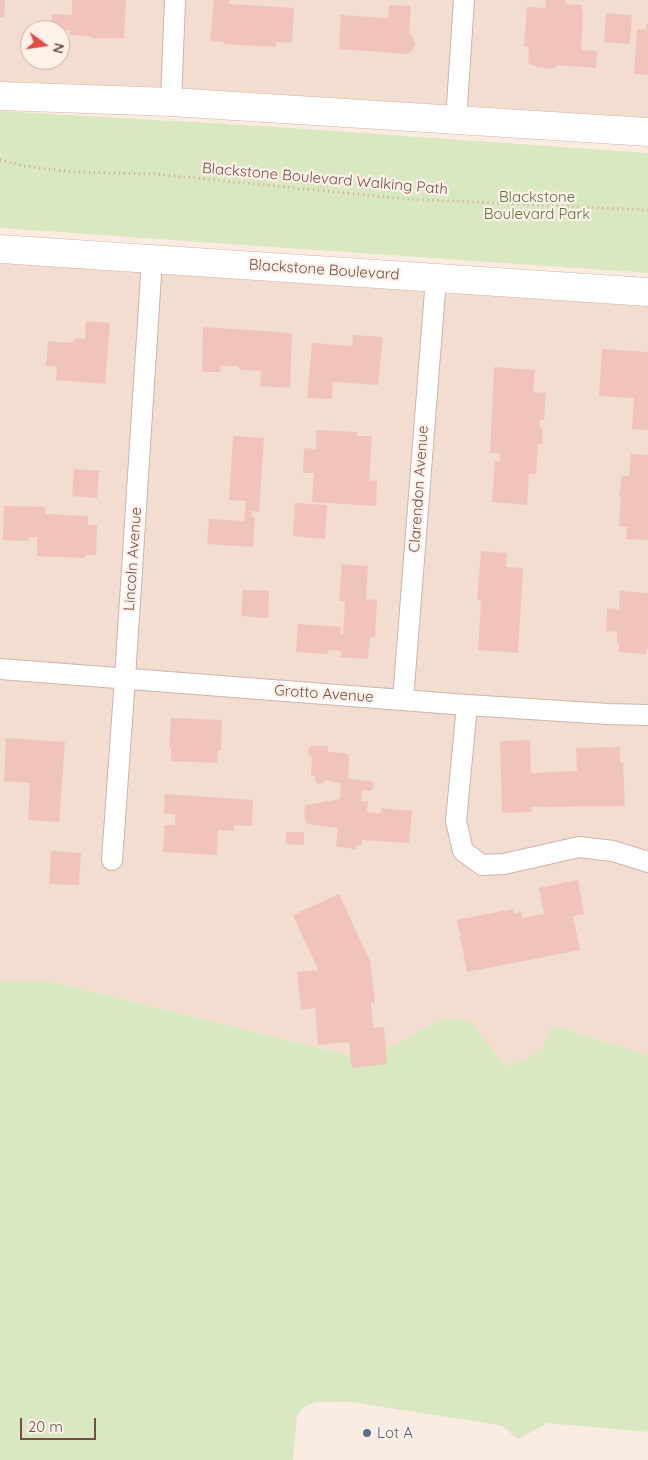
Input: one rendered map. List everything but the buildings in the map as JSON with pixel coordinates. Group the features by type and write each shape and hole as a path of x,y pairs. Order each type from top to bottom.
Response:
{"main road":[{"path":"0,96 171,102 648,132"},
{"name":"Blackstone Boulevard","path":"0,249 648,292"}],"street":[{"path":"171,102 175,0"},
{"path":"456,120 464,0"},
{"name":"Lincoln Avenue","path":"112,860 152,259"},
{"name":"Clarendon Avenue","path":"403,700 436,278"},
{"name":"Grotto Avenue","path":"0,668 467,705 648,715"},
{"path":"467,705 456,821 463,851 482,866 504,864 579,848 614,851 648,862"}],"path":[{"name":"Blackstone Boulevard Walking Path","path":"0,160 25,166 71,172 154,174 406,199 648,210"}],"shaded area":[{"path":"0,0 648,0 648,135 0,101"},
{"path":"0,251 648,294 648,1055 553,1025 544,1046 528,1059 505,1066 471,1021 443,1018 394,1046 347,1055 54,982 0,982"}],"green space":[{"name":"Blackstone Boulevard Park","path":"0,111 262,126 648,153 648,273 0,228"},
{"path":"0,982 54,982 347,1055 394,1046 443,1018 471,1021 505,1066 528,1059 544,1046 552,1025 648,1055 648,1432 548,1423 518,1439 502,1426 486,1423 351,1402 316,1402 305,1406 297,1416 293,1460 0,1460"}],"place":[{"name":"Lot A","path":"367,1433"}]}
